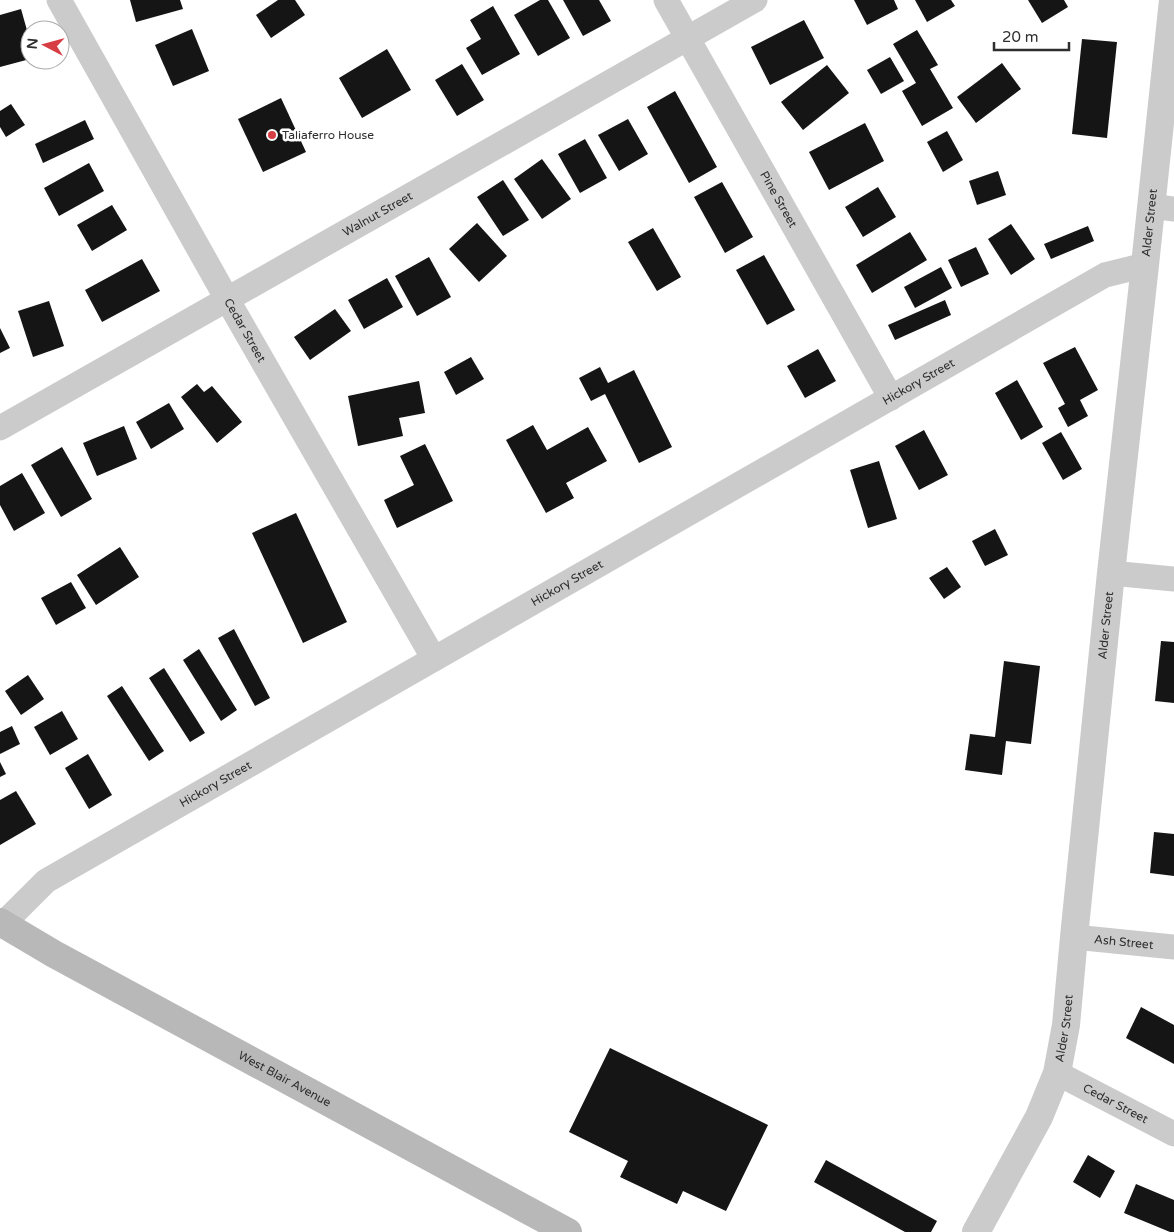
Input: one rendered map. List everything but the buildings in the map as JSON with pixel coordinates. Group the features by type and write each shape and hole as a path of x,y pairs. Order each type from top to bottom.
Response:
{"main road":[{"name":"West Blair Avenue","path":"2,923 54,954 568,1232"}],"street":[{"name":"Cedar Street","path":"59,0 227,299 434,659"},
{"name":"Pine Street","path":"666,0 891,398"},
{"name":"Walnut Street","path":"0,428 755,0"},
{"name":"Alder Street","path":"976,1232 1039,1117 1057,1073 1066,1025 1111,573 1145,266 1163,208 1173,0"},
{"name":"Hickory Street","path":"2,923 46,881 1105,275 1145,266"},
{"path":"1111,573 1174,579"},
{"name":"Ash Street","path":"1074,936 1174,947"},
{"name":"Cedar Street","path":"1057,1073 1174,1134"}],"place":[{"name":"Taliaferro House","path":"272,135"}]}
